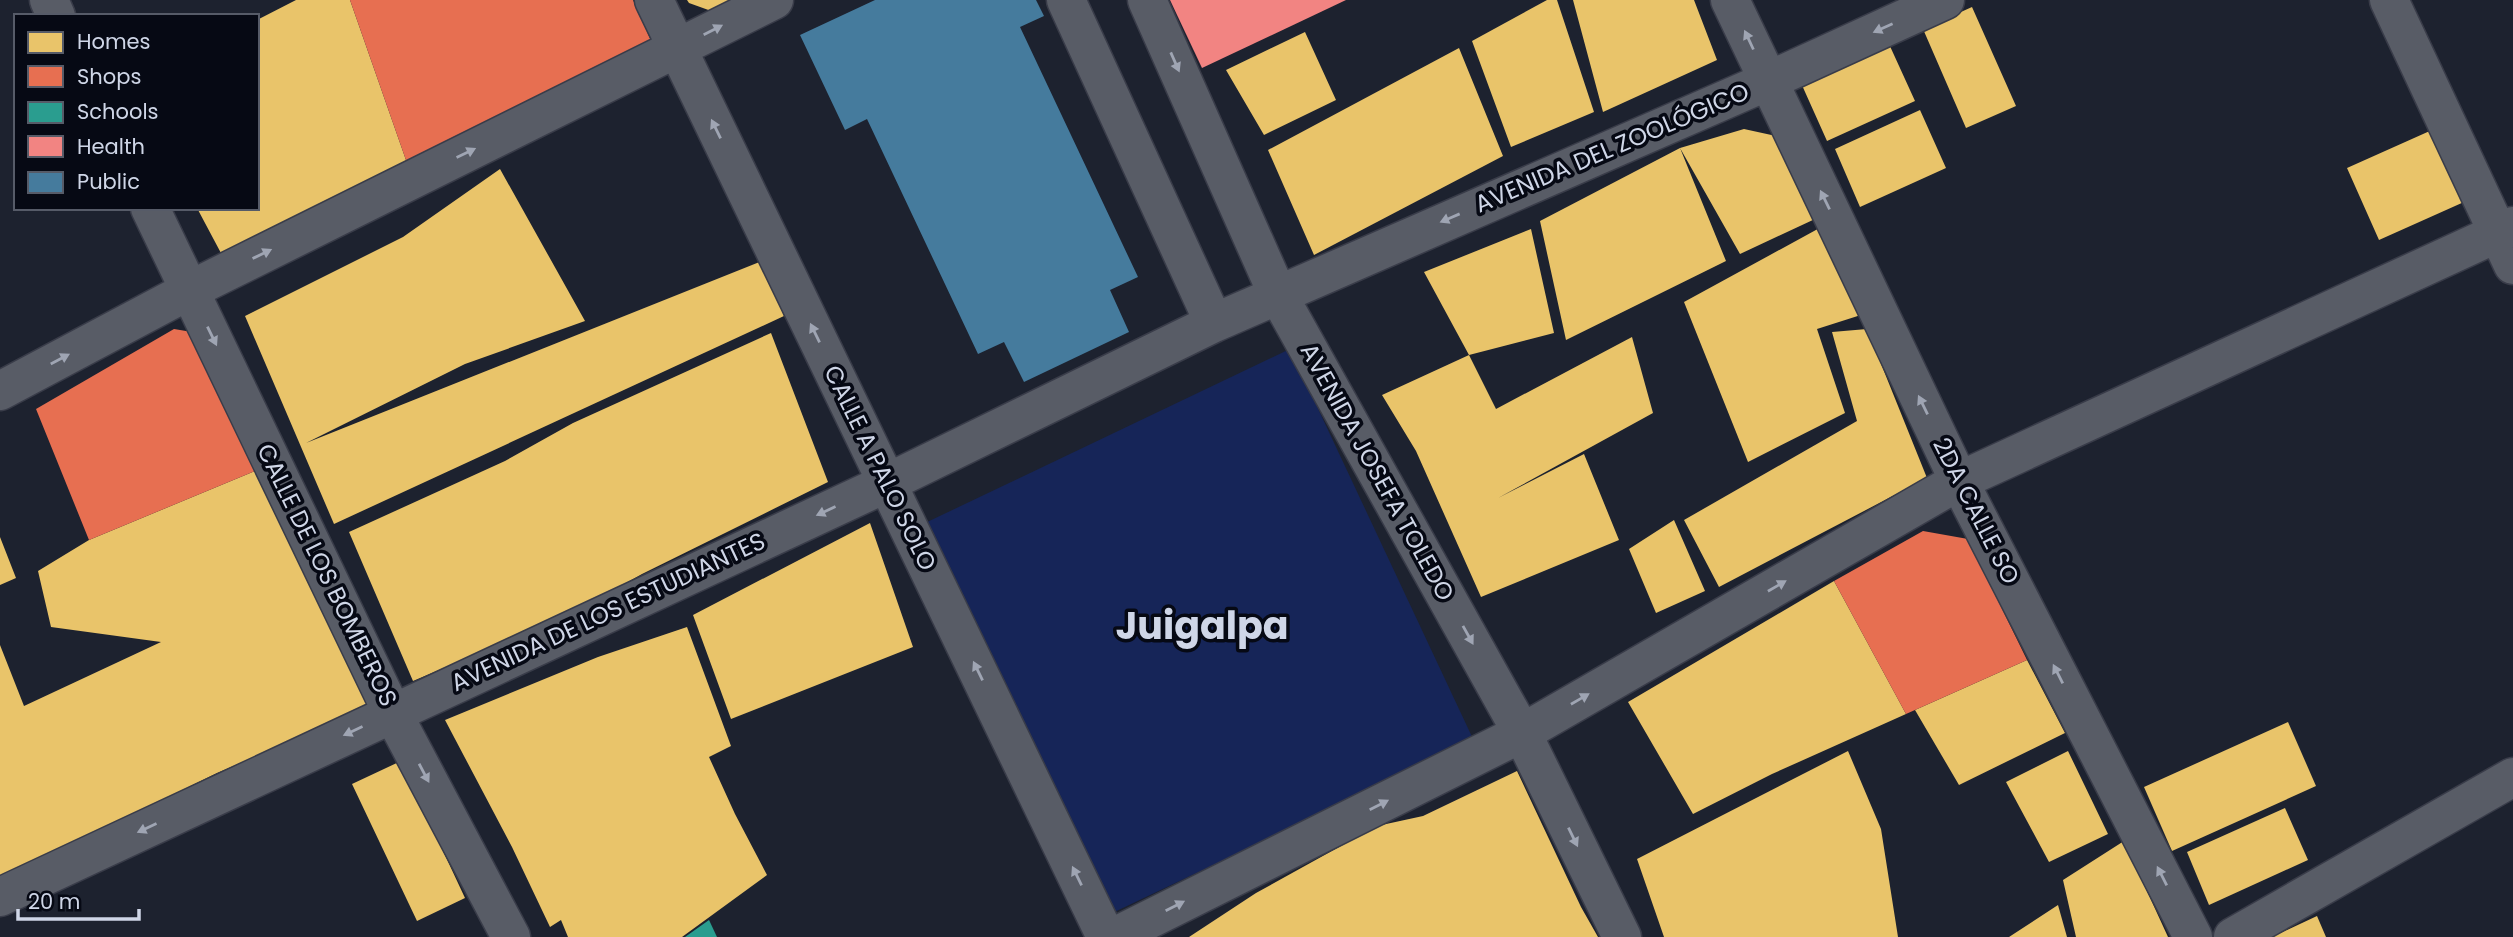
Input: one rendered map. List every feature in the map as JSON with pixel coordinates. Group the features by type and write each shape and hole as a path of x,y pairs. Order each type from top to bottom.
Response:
{"street":[{"name":"CALLE A PALO SOLO","path":"654,0 1106,937"},
{"path":"0,391 190,290 774,0"},
{"path":"1066,0 1214,323"},
{"name":"AVENIDA JOSEFA TOLEDO","path":"1147,0 1277,293 1522,733 1622,937"},
{"name":"2DA CALLE SO","path":"1730,0 1959,481 2193,937"},
{"name":"AVENIDA DEL ZOOLÓGICO","path":"1214,323 1277,293 1768,81 1945,0"},
{"path":"1114,937 1522,733 1959,481 2508,242 2389,0"},
{"name":"CALLE DE LOS BOMBEROS","path":"151,210 393,712 511,937"},
{"name":"AVENIDA DE LOS ESTUDIANTES","path":"0,897 887,483 1214,323"},
{"path":"2233,937 2513,776"}],"shaded area":[{"path":"1290,349 1474,741 1106,916 923,524"}],"building: Homes":[{"path":"296,0 350,0 407,163 222,255 198,210 259,210 259,19"},
{"path":"687,0 738,0 714,12"},
{"path":"1547,0 1557,0 1594,112 1511,147 1472,41"},
{"path":"1573,0 1694,0 1717,60 1603,112"},
{"path":"1972,7 2016,106 1966,128 1923,29"},
{"path":"1305,32 1336,100 1264,135 1226,70"},
{"path":"1889,44 1915,101 1827,141 1801,83"},
{"path":"1459,48 1503,156 1314,255 1268,150"},
{"path":"1920,110 1946,168 1860,207 1835,149"},
{"path":"1744,129 1776,136 1815,219 1740,254 1680,148"},
{"path":"2432,130 2464,202 2379,240 2347,168"},
{"path":"1680,148 1726,261 1566,340 1540,221"},
{"path":"500,169 585,321 465,364 306,443 762,261 784,316 334,524 245,316 403,237"},
{"path":"1825,225 1864,314 1817,329 1845,413 1748,462 1684,302"},
{"path":"1531,229 1554,333 1469,355 1424,272"},
{"path":"1867,329 1927,478 1719,587 1684,520 1857,421 1832,332"},
{"path":"771,333 828,482 642,574 567,616 413,681 349,532 505,461 573,423"},
{"path":"1632,337 1653,413 1498,498 1584,454 1619,540 1481,597 1416,451 1382,395 1469,355 1496,409"},
{"path":"255,471 291,527 372,707 217,773 81,840 0,876 0,645 24,706 161,642 51,627 38,571 89,540"},
{"path":"1674,520 1705,591 1656,613 1629,549"},
{"path":"870,523 913,647 731,719 693,615"},
{"path":"0,537 16,578 0,585"},
{"path":"1834,581 1906,714 1772,774 1693,814 1628,702"},
{"path":"687,627 731,746 709,757 767,875 682,937 568,937 561,920 550,927 512,847 445,720 598,657"},
{"path":"2027,660 2065,733 1959,785 1915,710"},
{"path":"2288,722 2316,786 2172,851 2144,787"},
{"path":"1848,751 1881,829 1898,937 1664,937 1637,859"},
{"path":"2068,751 2108,834 2049,862 2006,782"},
{"path":"401,761 465,898 417,921 352,784"},
{"path":"1517,771 1581,907 1598,937 1189,937 1256,893 1377,826 1423,816"},
{"path":"2285,808 2308,860 2209,905 2187,852"},
{"path":"2124,841 2168,937 2076,937 2063,880"},
{"path":"2058,905 2067,937 2009,937"},
{"path":"2317,916 2326,937 2272,937"}],"building: Shops":[{"path":"350,0 633,0 652,43 407,163"},
{"path":"174,329 192,332 255,471 89,540 36,409"},
{"path":"1923,531 1968,539 2027,660 1906,714 1834,581"}],"building: Schools":[{"path":"709,920 717,937 685,937"}],"building: Health":[{"path":"1170,0 1346,0 1202,68"}],"building: Public":[{"path":"875,0 1036,0 1044,16 1020,27 1138,277 1110,290 1129,332 1024,382 1004,342 978,354 867,119 845,130 800,35"}],"district":[{"name":"Juigalpa","path":"1202,626"}]}
